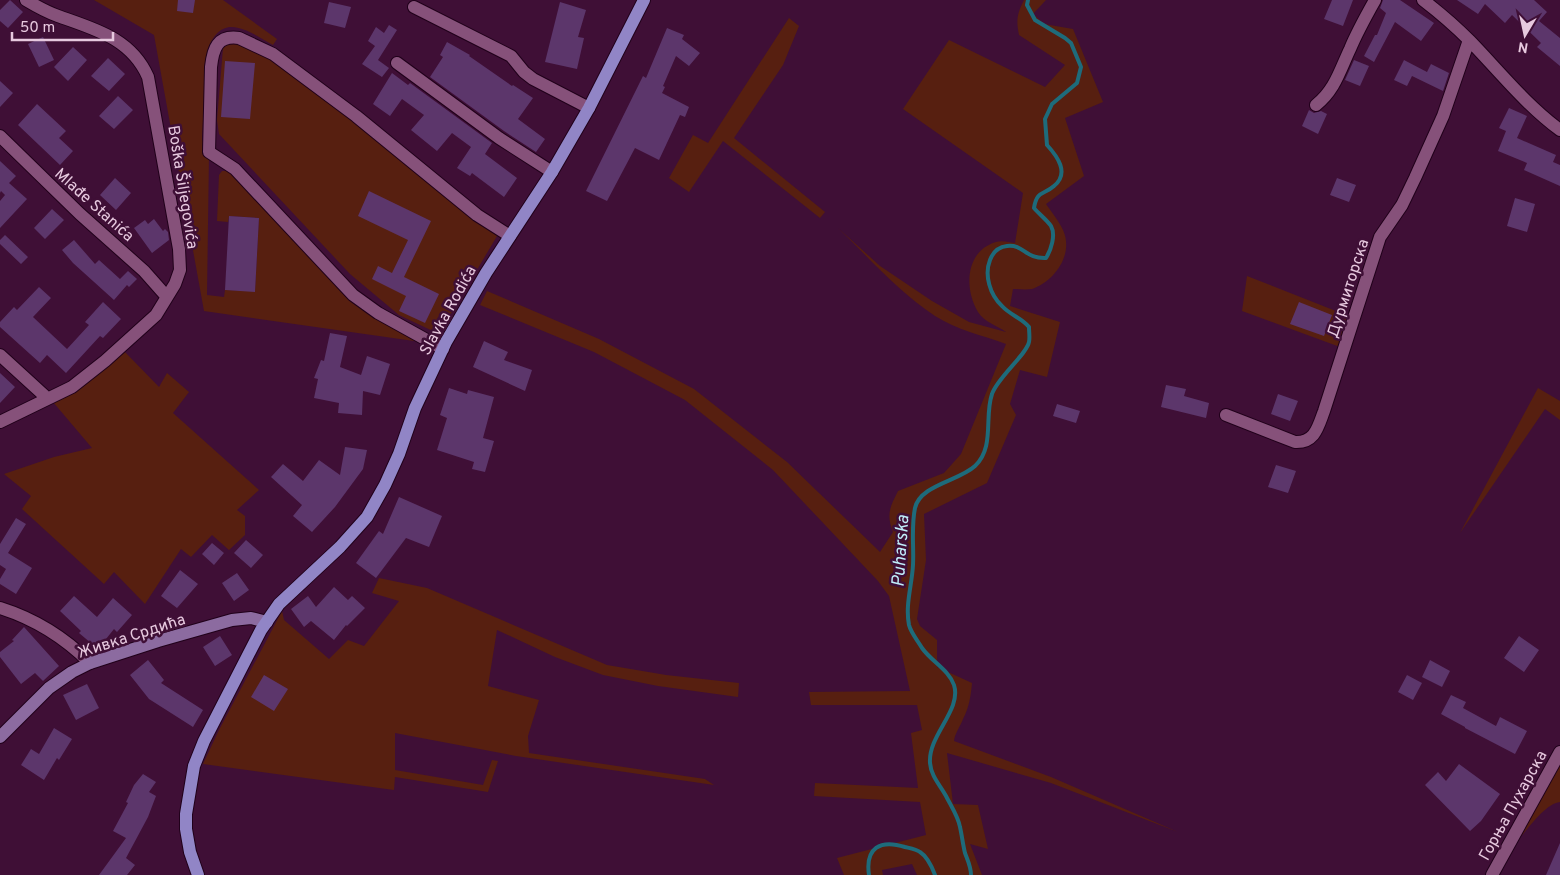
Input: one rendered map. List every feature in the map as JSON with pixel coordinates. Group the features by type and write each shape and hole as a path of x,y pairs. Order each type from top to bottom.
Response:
{"main road":[{"name":"Slavka Rodića","path":"198,875 190,852 186,829 186,814 194,766 204,741 278,604 340,547 366,517 385,484 399,454 415,408 443,349 486,273 552,172 590,108 644,0"},
{"name":"Живка Срдића","path":"0,737 49,688 90,662 232,620 251,618 267,622"}],"street":[{"name":"Boška Šiljegovića","path":"0,422 72,387 105,361 156,315 175,284 180,270 179,249 154,107 148,77 143,65 115,39 94,28 57,16 26,0"},
{"path":"1316,104 1324,98 1339,76 1350,48 1375,0"},
{"path":"1423,0 1444,16 1512,87 1560,130"},
{"path":"414,7 511,56 524,72 534,79 590,108"},
{"path":"443,349 378,313 353,295 235,169 209,152 211,67 217,45 227,38 233,37 273,54 356,116 477,215 510,236"},
{"name":"Дурмиторска","path":"1226,415 1295,442 1303,442 1314,435 1324,411 1380,237 1402,205 1415,178 1443,116 1469,40"},
{"path":"397,63 499,138 552,172"},
{"name":"Mlađe Stanića","path":"0,136 80,214 144,271 168,297"},
{"path":"0,355 47,398"},
{"path":"0,608 40,624 62,637 90,662"},
{"name":"Горња Пухарска","path":"1492,875 1560,752"}],"shaded area":[{"path":"94,0 223,0 277,39 273,45 244,30 235,27 227,28 220,31 213,39 207,51 202,139 209,155 207,295 224,297 225,290 255,291 259,218 229,216 228,222 217,221 219,175 222,171 232,171 353,299 428,343 204,311 154,35"},
{"path":"1024,0 1046,0 1033,14 1044,24 1073,29 1103,102 1065,118 1084,176 1046,204 1063,230 1066,239 1064,257 1060,266 1048,280 1032,289 1013,289 1010,306 1060,322 1047,377 1020,370 1010,404 1016,415 987,483 924,514 926,560 917,619 920,626 937,640 937,667 972,683 968,706 954,741 1051,777 1178,832 1051,783 947,753 953,804 978,805 988,849 970,844 982,875 917,875 912,864 882,870 883,875 844,875 837,858 926,835 920,802 814,796 815,783 918,788 911,733 922,730 917,705 811,705 809,692 910,691 889,596 878,581 773,470 685,400 594,352 480,305 487,291 599,339 694,389 787,462 880,552 893,532 889,515 898,491 944,473 961,454 1006,344 961,329 935,316 897,286 838,228 880,266 932,301 969,322 1006,332 987,321 978,312 973,303 971,293 970,272 978,254 986,247 998,241 1015,243 1023,193 903,109 949,40 1045,87 1065,65 1019,35 1018,17"},
{"path":"789,18 799,26 783,65 734,138 825,212 820,218 723,141 689,192 669,178 693,135 708,143"},
{"path":"232,40 249,41 500,231 439,334 399,315 350,274 219,134 217,120 223,48"},
{"path":"1247,276 1351,317 1340,347 1242,311"},
{"path":"124,351 159,387 167,373 189,392 173,413 259,490 237,510 245,516 245,535 229,550 212,535 191,557 181,549 145,604 114,572 104,584 22,509 31,496 4,474 54,457 92,448 53,402"},
{"path":"1538,388 1560,401 1560,420 1545,409 1460,533"},
{"path":"379,578 427,588 607,665 666,675 739,683 738,697 658,686 603,675 555,657 497,630 488,686 539,700 528,736 529,753 705,779 714,785 516,756 395,733 395,770 483,785 492,760 498,761 488,792 395,777 394,790 203,764 282,611 284,620 329,659 348,640 364,646 399,601 372,593"},
{"path":"1560,762 1560,802 1542,813 1516,842"}],"building":[{"path":"10,0 23,12 8,28 0,21 0,10"},
{"path":"178,0 195,0 193,13 177,11"},
{"path":"1332,0 1353,0 1343,26 1324,19"},
{"path":"1383,0 1400,0 1434,23 1421,41 1395,22 1374,62 1364,56 1375,35 1377,35 1386,13 1380,8"},
{"path":"1457,0 1534,0 1547,12 1539,21 1560,38 1560,66 1537,47 1541,43 1512,15 1505,23 1485,4 1478,14"},
{"path":"329,2 351,7 345,28 324,23"},
{"path":"560,2 586,10 578,37 584,38 577,69 545,62"},
{"path":"389,25 397,30 378,60 389,68 382,77 362,64 375,46 368,41 376,27 384,33"},
{"path":"667,28 684,35 682,39 700,53 689,66 676,56 663,86 665,87 662,93 689,107 685,117 680,115 659,160 635,148 607,201 586,191 643,76 646,78"},
{"path":"43,37 54,60 39,67 28,44"},
{"path":"447,42 470,55 512,86 533,98 518,119 545,139 536,152 430,77 443,57 440,55"},
{"path":"73,47 87,60 68,81 54,67"},
{"path":"108,58 125,74 109,91 91,76"},
{"path":"1354,60 1369,66 1360,86 1345,80"},
{"path":"1404,60 1427,72 1431,64 1449,73 1443,91 1412,76 1407,86 1394,80"},
{"path":"225,61 255,63 250,119 221,117"},
{"path":"392,73 408,85 410,83 492,143 485,154 517,178 504,197 472,173 470,176 457,168 471,147 452,133 437,151 411,130 424,115 402,99 390,116 373,104"},
{"path":"0,81 13,93 0,107"},
{"path":"118,96 133,110 114,129 99,116"},
{"path":"37,104 66,131 59,138 73,151 60,165 18,125"},
{"path":"1509,108 1527,116 1517,138 1556,155 1553,162 1560,165 1560,186 1524,170 1527,163 1498,151 1506,131 1499,128"},
{"path":"1309,110 1314,113 1321,111 1327,114 1318,134 1302,126"},
{"path":"0,161 16,176 9,183 27,199 0,228 0,201 5,195 1,191 0,193"},
{"path":"115,178 131,193 116,210 100,195"},
{"path":"1337,178 1356,185 1349,202 1330,195"},
{"path":"369,191 431,221 404,277 439,294 425,323 399,311 406,296 372,279 378,266 392,273 408,240 358,216"},
{"path":"1515,198 1535,204 1527,232 1507,226"},
{"path":"52,209 64,220 45,239 34,228"},
{"path":"229,216 259,218 255,292 225,290"},
{"path":"154,219 163,231 165,229 168,232 169,240 152,253 134,228 145,220 148,224"},
{"path":"5,235 28,257 21,264 0,244 0,240"},
{"path":"74,240 95,264 99,260 120,279 128,271 137,279 129,287 127,285 114,300 73,263 62,250"},
{"path":"39,287 51,298 33,317 67,349 89,325 85,322 103,302 121,319 103,338 100,336 66,373 47,355 40,363 0,327 0,322 14,307 17,310"},
{"path":"1299,302 1332,315 1324,336 1290,324"},
{"path":"330,333 347,336 340,367 361,375 367,356 390,364 380,395 363,391 362,415 338,413 339,403 314,398 318,379 314,378 321,360 324,361"},
{"path":"484,341 508,352 504,360 532,370 525,391 473,367"},
{"path":"0,373 15,387 0,403"},
{"path":"1166,385 1186,389 1184,396 1209,403 1206,418 1161,407"},
{"path":"449,388 467,394 468,390 494,397 483,438 494,441 485,472 472,469 474,462 437,450 447,418 440,415"},
{"path":"1278,394 1298,401 1290,421 1271,414"},
{"path":"1057,404 1080,411 1076,423 1053,416"},
{"path":"345,447 367,450 363,469 335,507 312,532 293,516 302,505 271,477 283,464 303,481 319,460 340,475"},
{"path":"1276,465 1296,471 1288,493 1268,487"},
{"path":"399,497 442,516 429,547 406,538 376,578 356,563 379,531 383,534"},
{"path":"16,518 26,524 8,553 32,568 16,594 0,584 0,579 6,569 0,565 0,544"},
{"path":"246,540 263,555 251,568 234,553"},
{"path":"212,543 224,553 214,565 202,554"},
{"path":"180,570 198,584 177,608 161,596"},
{"path":"237,573 249,590 234,601 222,583"},
{"path":"334,587 348,600 352,596 365,608 346,625 334,640 311,621 304,627 291,609 308,596 316,607"},
{"path":"74,596 97,617 113,598 132,615 117,632 114,629 98,649 79,633 81,631 60,611"},
{"path":"24,627 59,666 43,681 35,673 21,684 0,657 0,652 14,641 12,640"},
{"path":"220,636 232,655 215,666 203,647"},
{"path":"1519,636 1539,650 1524,672 1504,658"},
{"path":"148,660 164,680 161,683 203,710 193,727 149,699 130,675"},
{"path":"1430,660 1450,671 1442,687 1422,677"},
{"path":"264,675 288,689 274,711 251,697"},
{"path":"1407,675 1422,683 1413,700 1398,692"},
{"path":"87,684 99,708 76,720 63,695"},
{"path":"1451,695 1466,702 1463,708 1496,726 1500,717 1527,731 1515,754 1441,714"},
{"path":"54,728 72,739 59,760 57,758 44,780 21,765 31,749 39,754"},
{"path":"1459,764 1500,794 1481,821 1470,831 1425,785 1438,772 1446,781"},
{"path":"143,774 156,782 149,792 156,796 148,817 126,858 135,865 127,875 99,875 126,838 113,831 128,803 126,802 134,785"},
{"path":"1560,843 1560,875 1546,875"}],"waterway":[{"name":"Puharska","path":"971,875 958,819 934,776 930,763 934,743 953,704 955,694 952,680 922,648 909,625 908,602 913,565 913,522 918,500 924,494 968,471 981,458 987,441 992,394 1029,342 1029,327 1005,309 991,291 988,278 988,266 991,257 998,249 1013,246 1033,256 1046,258 1052,242 1051,226 1034,208 1037,198 1054,186 1061,176 1058,159 1047,145 1045,119 1052,104 1077,83 1081,67 1071,43 1035,20 1027,5 1028,0"},
{"name":"Puharska","path":"869,875 869,858 872,852 876,848 888,844 917,850 927,859 935,875"}]}
